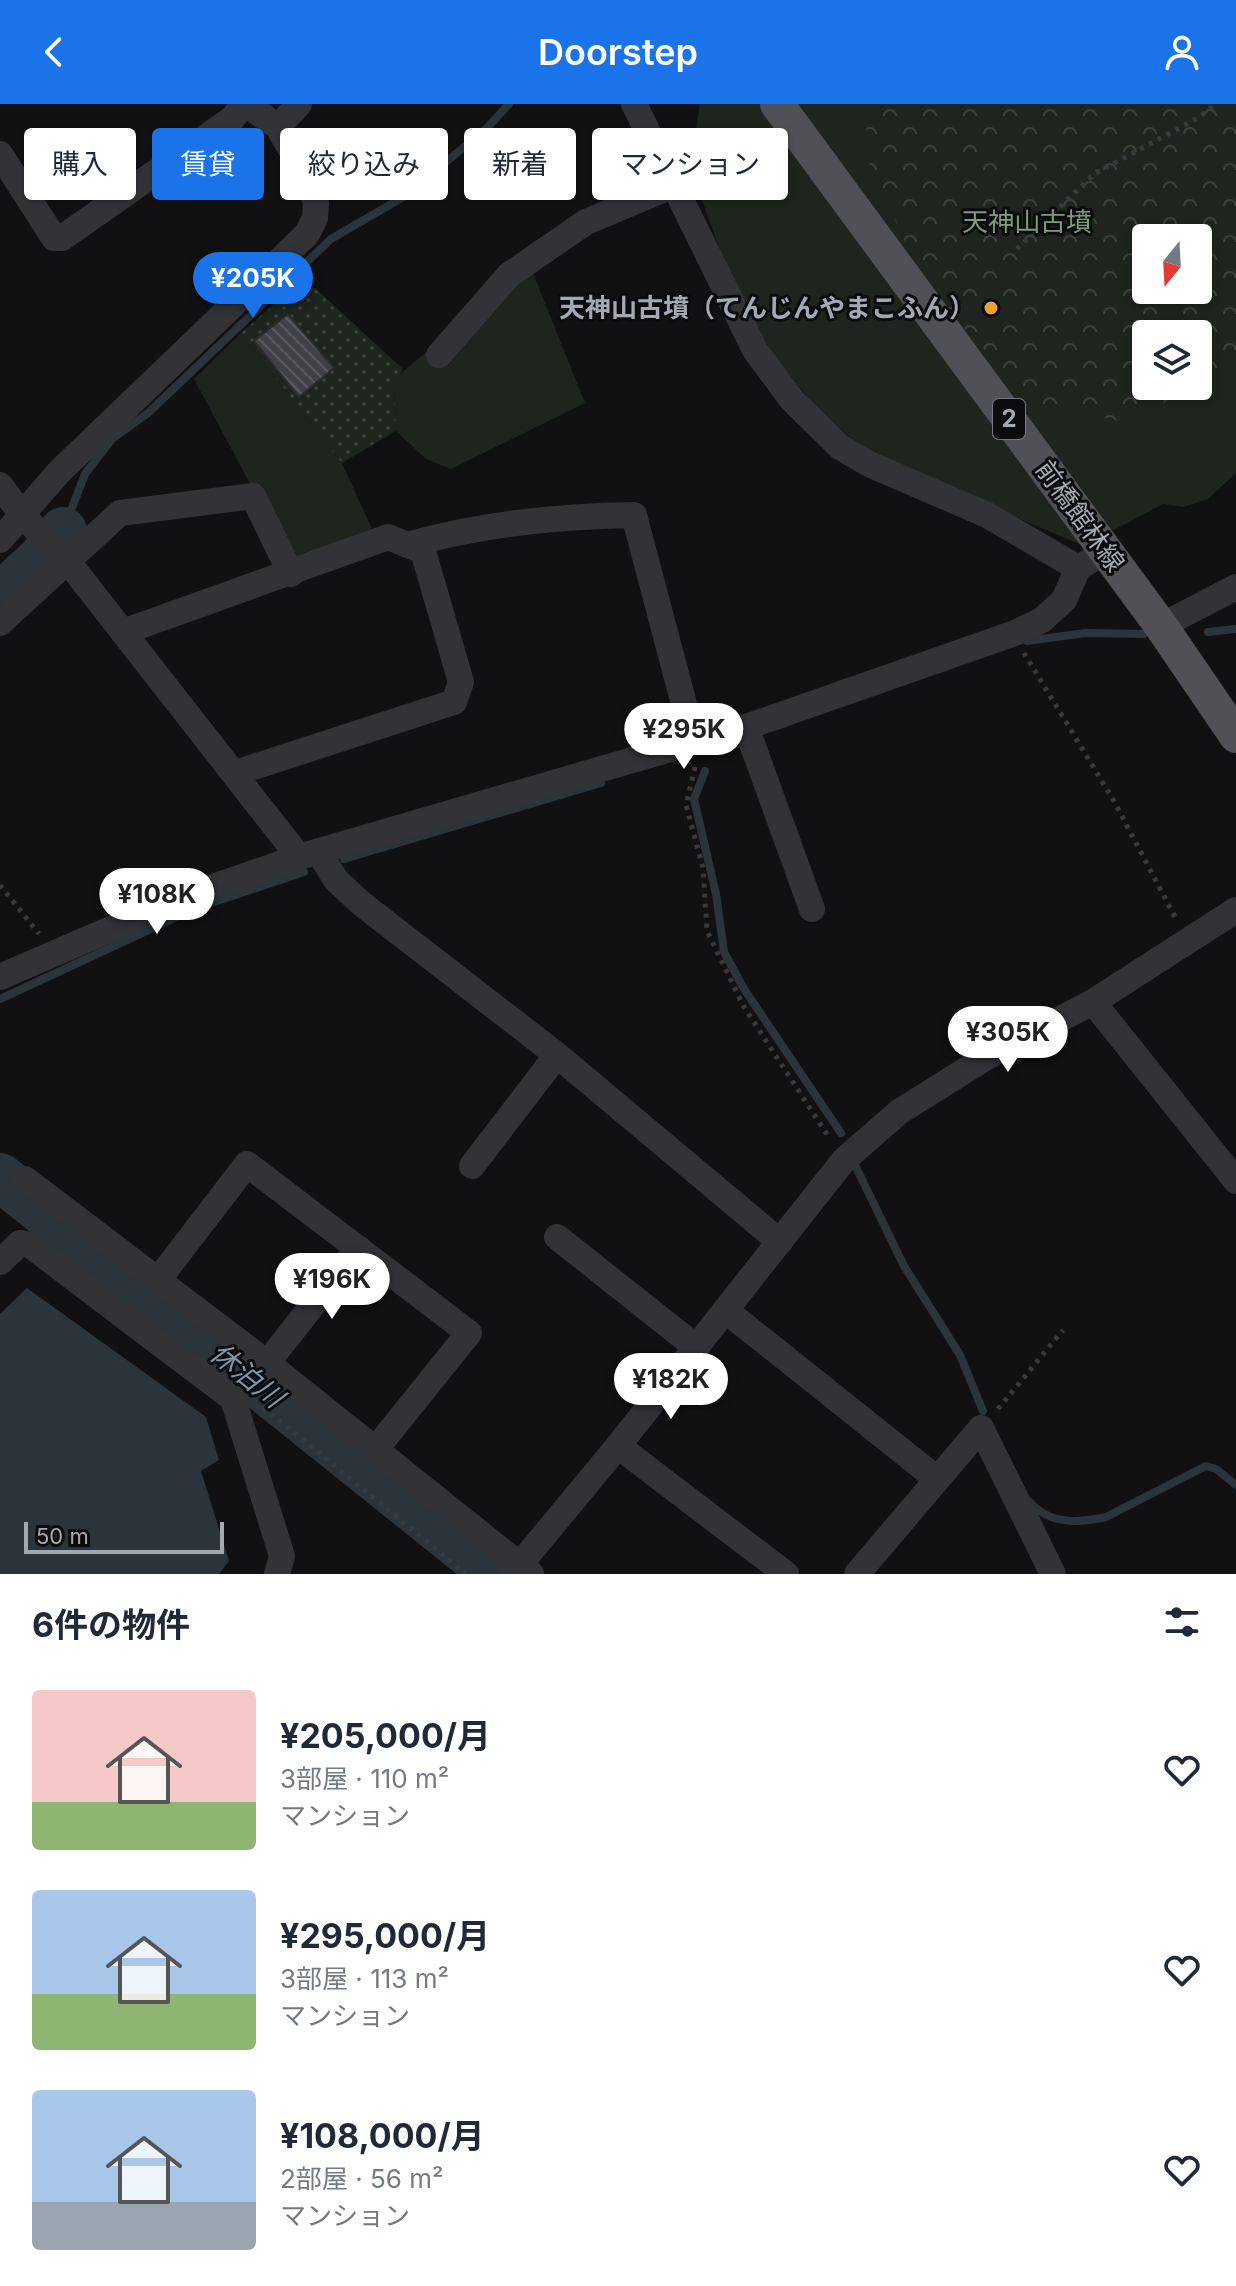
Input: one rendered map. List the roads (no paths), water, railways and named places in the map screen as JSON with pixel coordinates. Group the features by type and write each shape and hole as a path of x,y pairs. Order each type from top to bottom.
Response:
{"main road":[{"name":"前橋館林線","path":"777,104 1092,560 1161,626 1236,736"}],"street":[{"path":"0,154 54,238 62,238 232,119 245,104 278,127 310,183 316,203 315,218 307,234 59,472 0,540"},
{"path":"278,127 299,104"},
{"path":"634,104 645,128"},
{"path":"439,355 509,275 586,222 639,200"},
{"path":"0,977 187,896 309,854 695,753 746,727 1015,633 1042,620 1064,600 1092,560 869,464 840,447 818,427 783,389 755,350 679,200"},
{"path":"0,485 23,516 69,563 235,773 309,854 362,904 557,1055 780,1242"},
{"path":"0,623 120,513 253,496 291,574"},
{"path":"407,545 454,532 566,516 634,515 695,753"},
{"path":"123,632 388,537 423,551 461,682 454,702 235,773"},
{"path":"1161,626 1236,587"},
{"path":"746,727 812,909"},
{"path":"25,1179 267,1363 519,1571 844,1160 899,1112 985,1058 1093,1002 1236,910"},
{"path":"1093,1002 1236,1181"},
{"path":"472,1166 557,1055"},
{"path":"158,1280 247,1164 469,1333 375,1450"},
{"path":"557,1237 697,1348"},
{"path":"0,1262 20,1243 30,1245 233,1399 282,1556 277,1574"},
{"path":"267,1363 358,1248"},
{"path":"725,1310 937,1479"},
{"path":"857,1574 981,1428 1053,1574"},
{"path":"618,1446 786,1574"}],"waterway":[{"path":"63,531 85,474 112,439 148,413 331,239 405,196 487,128 509,104"},
{"path":"0,597 42,558 63,531"},
{"path":"1208,632 1236,629"},
{"path":"1027,641 1085,633 1144,634"},
{"path":"705,771 694,799 716,894 724,952 744,989 841,1133"},
{"path":"344,859 601,783"},
{"path":"0,999 196,908 304,872"},
{"path":"855,1165 904,1266 960,1355 983,1411"},
{"name":"休泊川","path":"0,1177 495,1574"},
{"path":"1030,1502 1056,1518 1086,1520 1106,1517 1206,1466 1216,1469 1236,1485"}],"place":[{"name":"天神山古墳（てんじんやまこふん）","path":"991,308"}],"park label":[{"name":"天神山古墳","path":"1027,222"}]}
